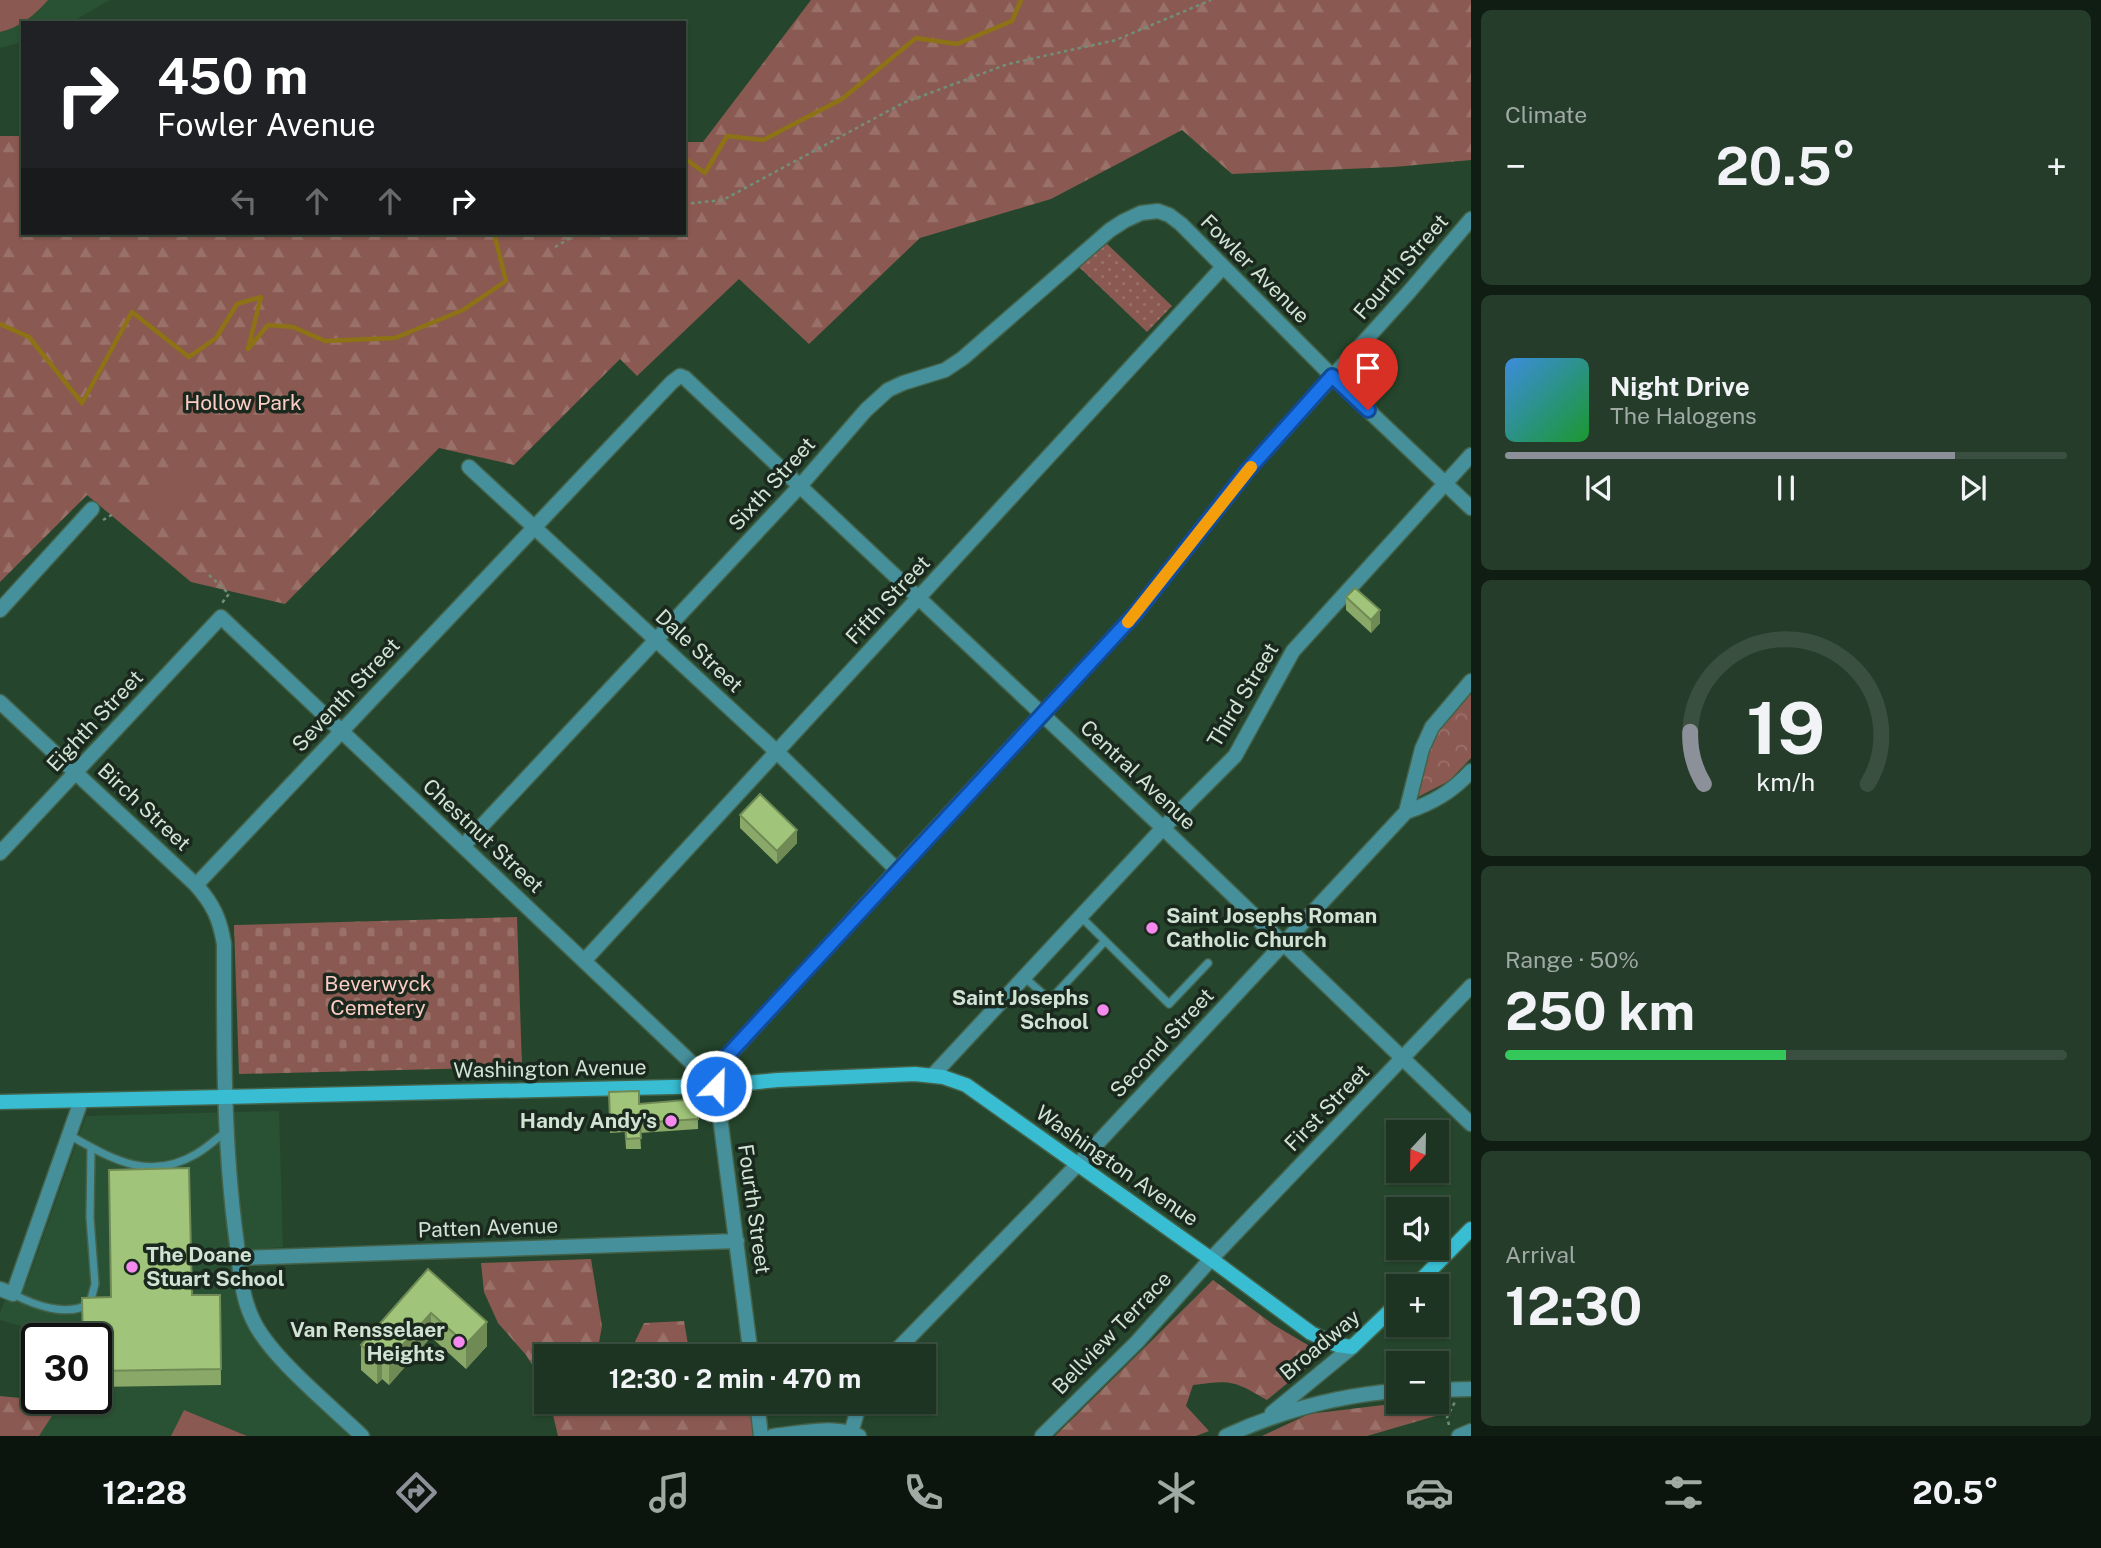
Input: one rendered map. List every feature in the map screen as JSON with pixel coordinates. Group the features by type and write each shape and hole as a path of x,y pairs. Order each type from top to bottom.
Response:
{"street":[{"name":"Fowler Avenue","path":"1157,211 1169,215 1181,224 1332,376 1471,508"},
{"name":"Sixth Street","path":"463,846 800,486 866,410 888,390 945,370 963,358 1110,229 1141,213 1157,211"},
{"name":"Fourth Street","path":"750,1344 716,1086 722,1063 1135,614 1247,471 1409,292 1471,219"},
{"name":"Fifth Street","path":"584,961 1223,267"},
{"name":"Central Avenue","path":"680,376 1042,713 1471,1124"},
{"name":"Seventh Street","path":"197,885 680,376"},
{"name":"Third Street","path":"933,1075 1163,828 1235,756 1293,651 1471,455"},
{"name":"Dale Street","path":"469,467 777,752 897,870"},
{"path":"0,610 92,509"},
{"name":"Chestnut Street","path":"221,617 716,1086"},
{"name":"Eighth Street","path":"0,853 221,617"},
{"path":"1406,812 1422,749 1432,727 1471,681"},
{"name":"Birch Street","path":"0,702 197,885"},
{"name":"Second Street","path":"903,1344 1078,1164 1406,812 1422,807 1455,788 1471,771"},
{"path":"197,885 211,902 221,922 224,944 224,1098 229,1181 243,1294 253,1321 265,1339 362,1436"},
{"name":"First Street","path":"1211,1258 1471,986"},
{"name":"Washington Avenue","path":"0,1102 716,1086 778,1080 933,1075 965,1085 1211,1258 1311,1333 1337,1345 1352,1347"},
{"path":"6,1292 81,1101"},
{"path":"1427,1274 1471,1229"},
{"name":"Patten Avenue","path":"239,1258 737,1241"},
{"name":"Bellview Terrace","path":"1042,1436 1137,1342 1211,1258"},
{"name":"Broadway","path":"1267,1418 1352,1347 1386,1314"},
{"path":"1449,1390 1471,1389"},
{"path":"1226,1436 1267,1418 1328,1400 1386,1393"},
{"path":"758,1414 761,1436"},
{"path":"773,1436 826,1430 855,1434 858,1414"},
{"path":"1459,1436 1471,1432"}],"lane":[{"path":"1081,917 1169,1004 1208,963"},
{"path":"1024,977 1050,1000 1105,941"},
{"path":"69,1135 133,1166 156,1167 180,1162 198,1153 227,1130"},
{"path":"6,1292 48,1307 69,1310 90,1303 94,1284 90,1218 91,1147"}],"path":[{"path":"686,204 723,200 903,103 1009,64 1116,40 1211,0"},
{"path":"555,247 576,235"},
{"path":"209,575 229,594 222,601 221,617"},
{"path":"1447,1417 1455,1403"}],"shaded area":[{"path":"0,0 110,0 73,21 21,21 21,43 0,48"},
{"name":"The Doane Stuart School","path":"279,1111 283,1247 230,1252 235,1293 245,1320 352,1436 39,1436 53,1414 112,1414 112,1323 21,1323 21,1326 0,1320 4,1302 27,1282 86,1116"}],"green space":[{"path":"0,0 48,0 26,20 0,32"},
{"name":"Hollow Park","path":"811,0 1471,0 1471,160 1394,167 1232,174 1182,130 1051,199 920,238 809,344 739,279 637,376 620,359 514,465 439,448 285,604 191,582 87,495 0,582 0,136 21,136 21,235 686,235 686,142 703,142"},
{"path":"1104,241 1172,306 1147,332 1079,267"},
{"path":"179,470 199,485 172,519 152,504"},
{"path":"1471,692 1471,758 1449,781 1418,797 1430,743 1441,724"},
{"name":"Beverwyck Cemetery","path":"517,917 522,1067 239,1074 234,925"},
{"path":"591,1259 602,1326 599,1344 534,1344 534,1368 498,1323 484,1292 481,1263"},
{"path":"1213,1280 1274,1325 1323,1354 1267,1400 1232,1383 1193,1385 1186,1406 1209,1431 1196,1436 1055,1436"},
{"path":"684,1321 688,1344 634,1344 644,1323"},
{"path":"0,1396 21,1398 21,1414 53,1414 39,1436 0,1436"},
{"path":"1386,1405 1386,1414 1439,1414 1367,1436 1262,1436 1309,1414"},
{"path":"184,1410 247,1436 171,1436"},
{"path":"553,1414 757,1414 763,1436 558,1436"}],"building":[{"path":"1355,588 1380,610 1371,620 1346,597"},
{"path":"760,794 797,830 777,851 740,815"},
{"path":"639,1091 639,1104 697,1099 698,1119 640,1123 641,1138 626,1139 625,1122 610,1122 609,1092"},
{"name":"The Doane Stuart School","path":"189,1168 192,1295 220,1295 221,1369 112,1371 112,1323 83,1323 82,1298 111,1297 109,1170"},
{"path":"428,1269 487,1322 466,1344 431,1313 389,1360 382,1354 377,1359 361,1345"}],"waterway":[{"path":"686,159 705,173 727,136 763,140 842,99 916,38 957,44 1012,21 1021,0"},
{"path":"0,324 29,337 82,403 132,312 189,357 216,338 237,304 261,297 248,349 268,325 293,327 325,341 395,338 463,310 506,281 494,235"}],"slow traffic":[{"path":"1128,622 1251,467"}],"place":[{"name":"Saint Josephs Roman Catholic Church","path":"1152,928"},
{"name":"Saint Josephs School","path":"1103,1010"},
{"name":"Handy Andy's","path":"671,1121"},
{"name":"The Doane Stuart School","path":"132,1267"},
{"name":"Van Rensselaer Heights","path":"459,1342"}],"route":[{"path":"716,1086 722,1063 728,1055 1135,614 1247,471 1332,376 1368,410"}]}
